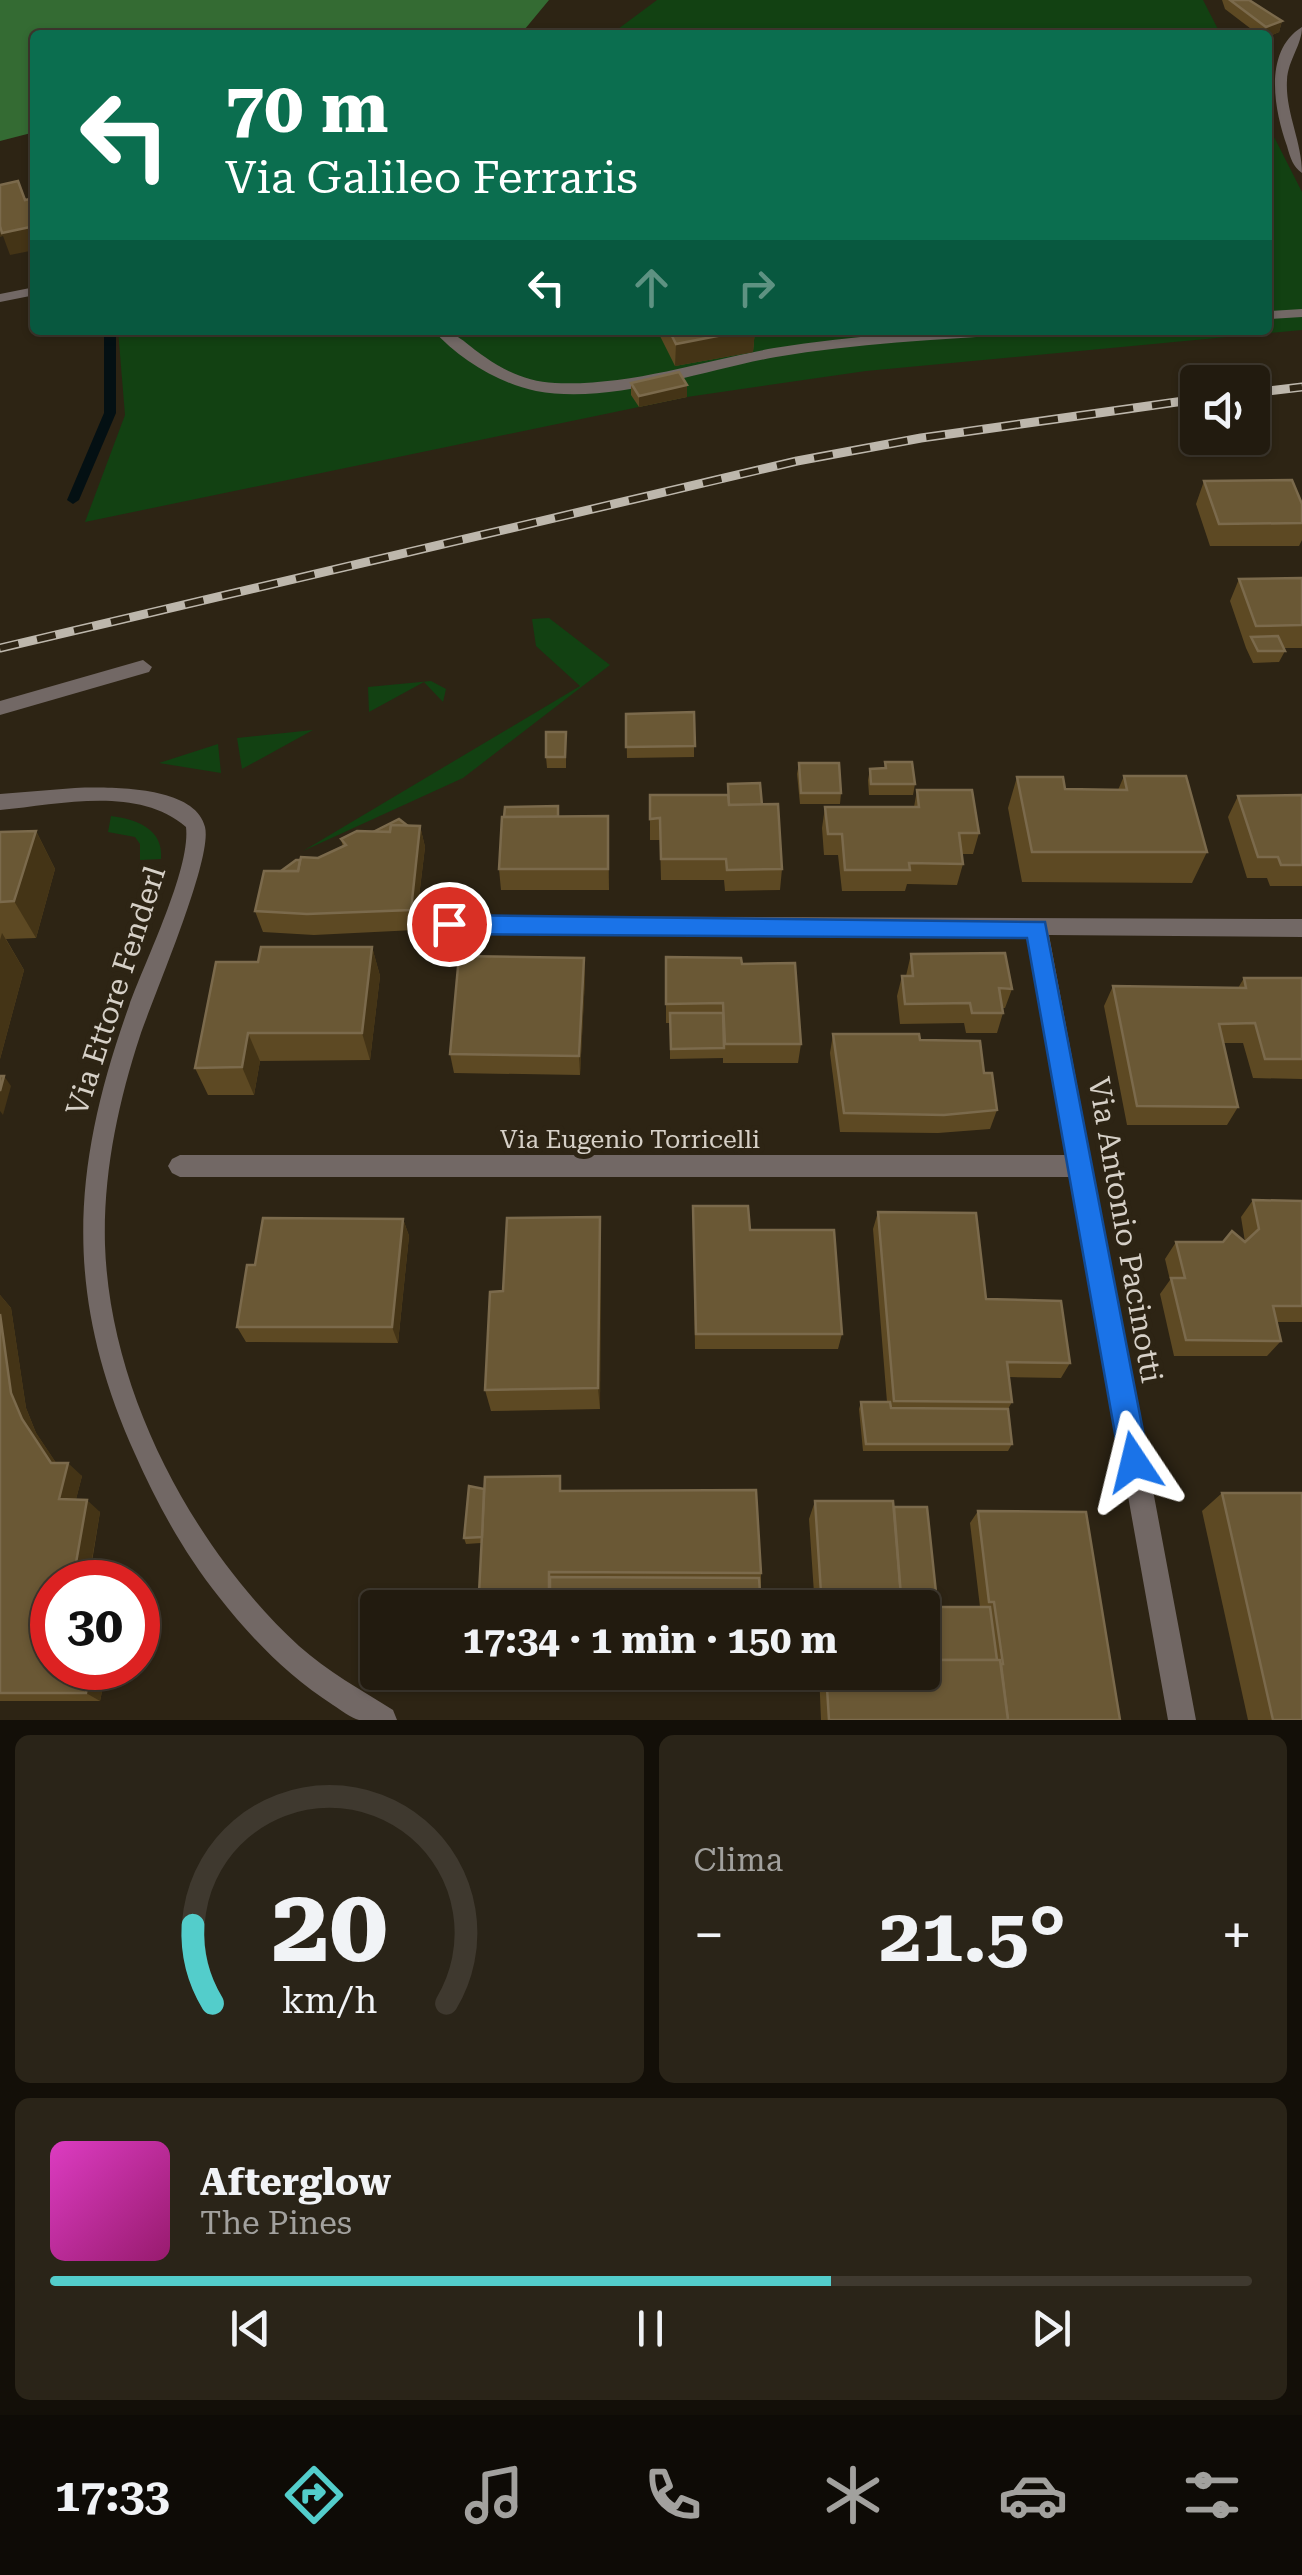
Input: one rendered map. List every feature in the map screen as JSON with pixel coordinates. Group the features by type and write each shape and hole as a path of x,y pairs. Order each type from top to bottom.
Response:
{"street":[{"path":"1302,32 1288,46 1281,83 1284,113 1302,169"},
{"path":"0,298 30,292"},
{"path":"1272,315 1302,313"},
{"path":"446,335 491,372 552,388 658,378 772,353 950,335"},
{"path":"0,708 143,667"},
{"name":"Via Ettore Fenderl","path":"0,802 131,796 174,806 195,824 197,839 119,1067 102,1138 94,1202 94,1262 104,1319 140,1436 198,1545 245,1608 290,1656 330,1688 383,1720"},
{"path":"449,924 1302,928"},
{"name":"Via Antonio Pacinotti","path":"1037,929 1182,1720"},
{"name":"Via Eugenio Torricelli","path":"180,1166 1080,1166"}],"green space":[{"path":"0,0 549,0 524,30 30,30 30,133 0,141"},
{"path":"657,0 1203,0 1218,30 617,30"},
{"path":"1272,133 1302,192 1302,330 1272,333"},
{"path":"118,335 1249,335 866,371 687,397 85,522 125,415"},
{"path":"549,618 610,665 463,778 303,851 580,686 536,646 532,619"},
{"path":"431,681 446,689 443,702 424,682 369,712 368,687"},
{"path":"313,730 242,769 237,738"},
{"path":"218,744 221,773 159,763"},
{"path":"111,816 139,823 153,833 161,859 140,860 140,844 135,837 108,832"}],"building":[{"path":"1230,0 1249,0 1282,21 1266,27"},
{"path":"18,181 25,200 30,199 30,227 2,233 0,185"},
{"path":"672,335 722,335 676,344"},
{"path":"679,372 687,385 639,396 631,383"},
{"path":"1292,480 1302,504 1302,523 1219,524 1204,481"},
{"path":"1302,578 1302,625 1256,626 1239,579"},
{"path":"1278,636 1285,651 1258,651 1251,637"},
{"path":"694,712 695,746 626,747 626,714"},
{"path":"546,732 566,732 565,757 546,757"},
{"path":"885,762 912,762 915,784 871,784 870,769 886,768"},
{"path":"799,763 839,763 841,793 801,793"},
{"path":"1124,776 1186,776 1207,852 1032,852 1017,777 1063,777 1065,789 1127,790"},
{"path":"760,783 762,805 729,805 728,784"},
{"path":"917,790 972,790 979,833 959,833 963,864 909,863 910,870 845,870 842,834 828,834 825,807 919,807"},
{"path":"650,795 728,795 729,805 778,804 782,869 727,870 726,859 661,859 660,818 650,819"},
{"path":"1302,795 1302,865 1281,865 1278,857 1258,857 1238,796"},
{"path":"558,806 558,817 504,817 505,807"},
{"path":"608,816 608,869 499,869 502,817"},
{"path":"399,819 408,826 391,825 390,832 373,832"},
{"path":"391,825 420,826 411,910 307,914 255,911 264,871 298,871 301,857 318,858 346,845 341,839 357,831 390,832"},
{"path":"36,831 14,901 0,902 0,832"},
{"path":"300,860 298,871 281,871"},
{"path":"261,947 372,947 362,1033 248,1033 242,1067 195,1068 216,962 258,962"},
{"path":"1005,953 1012,989 999,988 1003,1013 972,1013 970,1003 905,1004 902,976 913,976 911,954"},
{"path":"459,956 584,958 579,1056 450,1054"},
{"path":"666,957 741,958 742,964 795,963 801,1044 725,1044 723,1003 666,1004"},
{"path":"1244,978 1302,978 1302,1059 1265,1059 1255,1023 1219,1024 1238,1107 1137,1106 1113,986 1246,988"},
{"path":"670,1013 723,1013 724,1048 671,1049"},
{"path":"833,1034 919,1034 920,1040 980,1041 984,1073 992,1073 997,1110 944,1115 844,1113"},
{"path":"1253,1200 1302,1201 1302,1306 1273,1306 1281,1341 1186,1340 1171,1278 1185,1278 1176,1242 1223,1242 1232,1231 1245,1242 1259,1229"},
{"path":"693,1206 748,1206 750,1230 834,1230 842,1334 696,1334"},
{"path":"878,1212 976,1213 986,1299 1061,1301 1070,1363 1007,1362 1012,1402 894,1401"},
{"path":"600,1217 598,1388 485,1390 490,1292 503,1291 507,1218"},
{"path":"263,1218 403,1219 392,1327 237,1327 247,1265 255,1265"},
{"path":"0,1314 11,1393 22,1419 51,1463 68,1463 59,1499 87,1500 76,1560 30,1560 30,1690 87,1690 86,1693 0,1693"},
{"path":"861,1402 890,1402 891,1408 1008,1409 1012,1444 866,1444"},
{"path":"560,1476 560,1491 756,1490 761,1573 549,1572 549,1590 479,1590 485,1477"},
{"path":"469,1486 484,1489 482,1537 464,1538"},
{"path":"1222,1493 1302,1493 1302,1720 1273,1720"},
{"path":"815,1501 893,1501 900,1590 821,1590"},
{"path":"894,1507 927,1507 936,1590 901,1590"},
{"path":"978,1511 1086,1512 1120,1720 1008,1720 1003,1664 994,1602 989,1602"},
{"path":"550,1577 759,1578 760,1590 550,1590"},
{"path":"940,1607 990,1607 997,1660 940,1660"},
{"path":"940,1660 1000,1660 1008,1720 829,1720 827,1690 940,1690"}],"waterway":[{"path":"73,500 110,413 110,335"}],"railway":[{"path":"1270,391 1302,387"},
{"path":"0,648 797,461 921,438 1180,402"}],"route":[{"path":"449,924 1037,929 1134,1462"}]}
